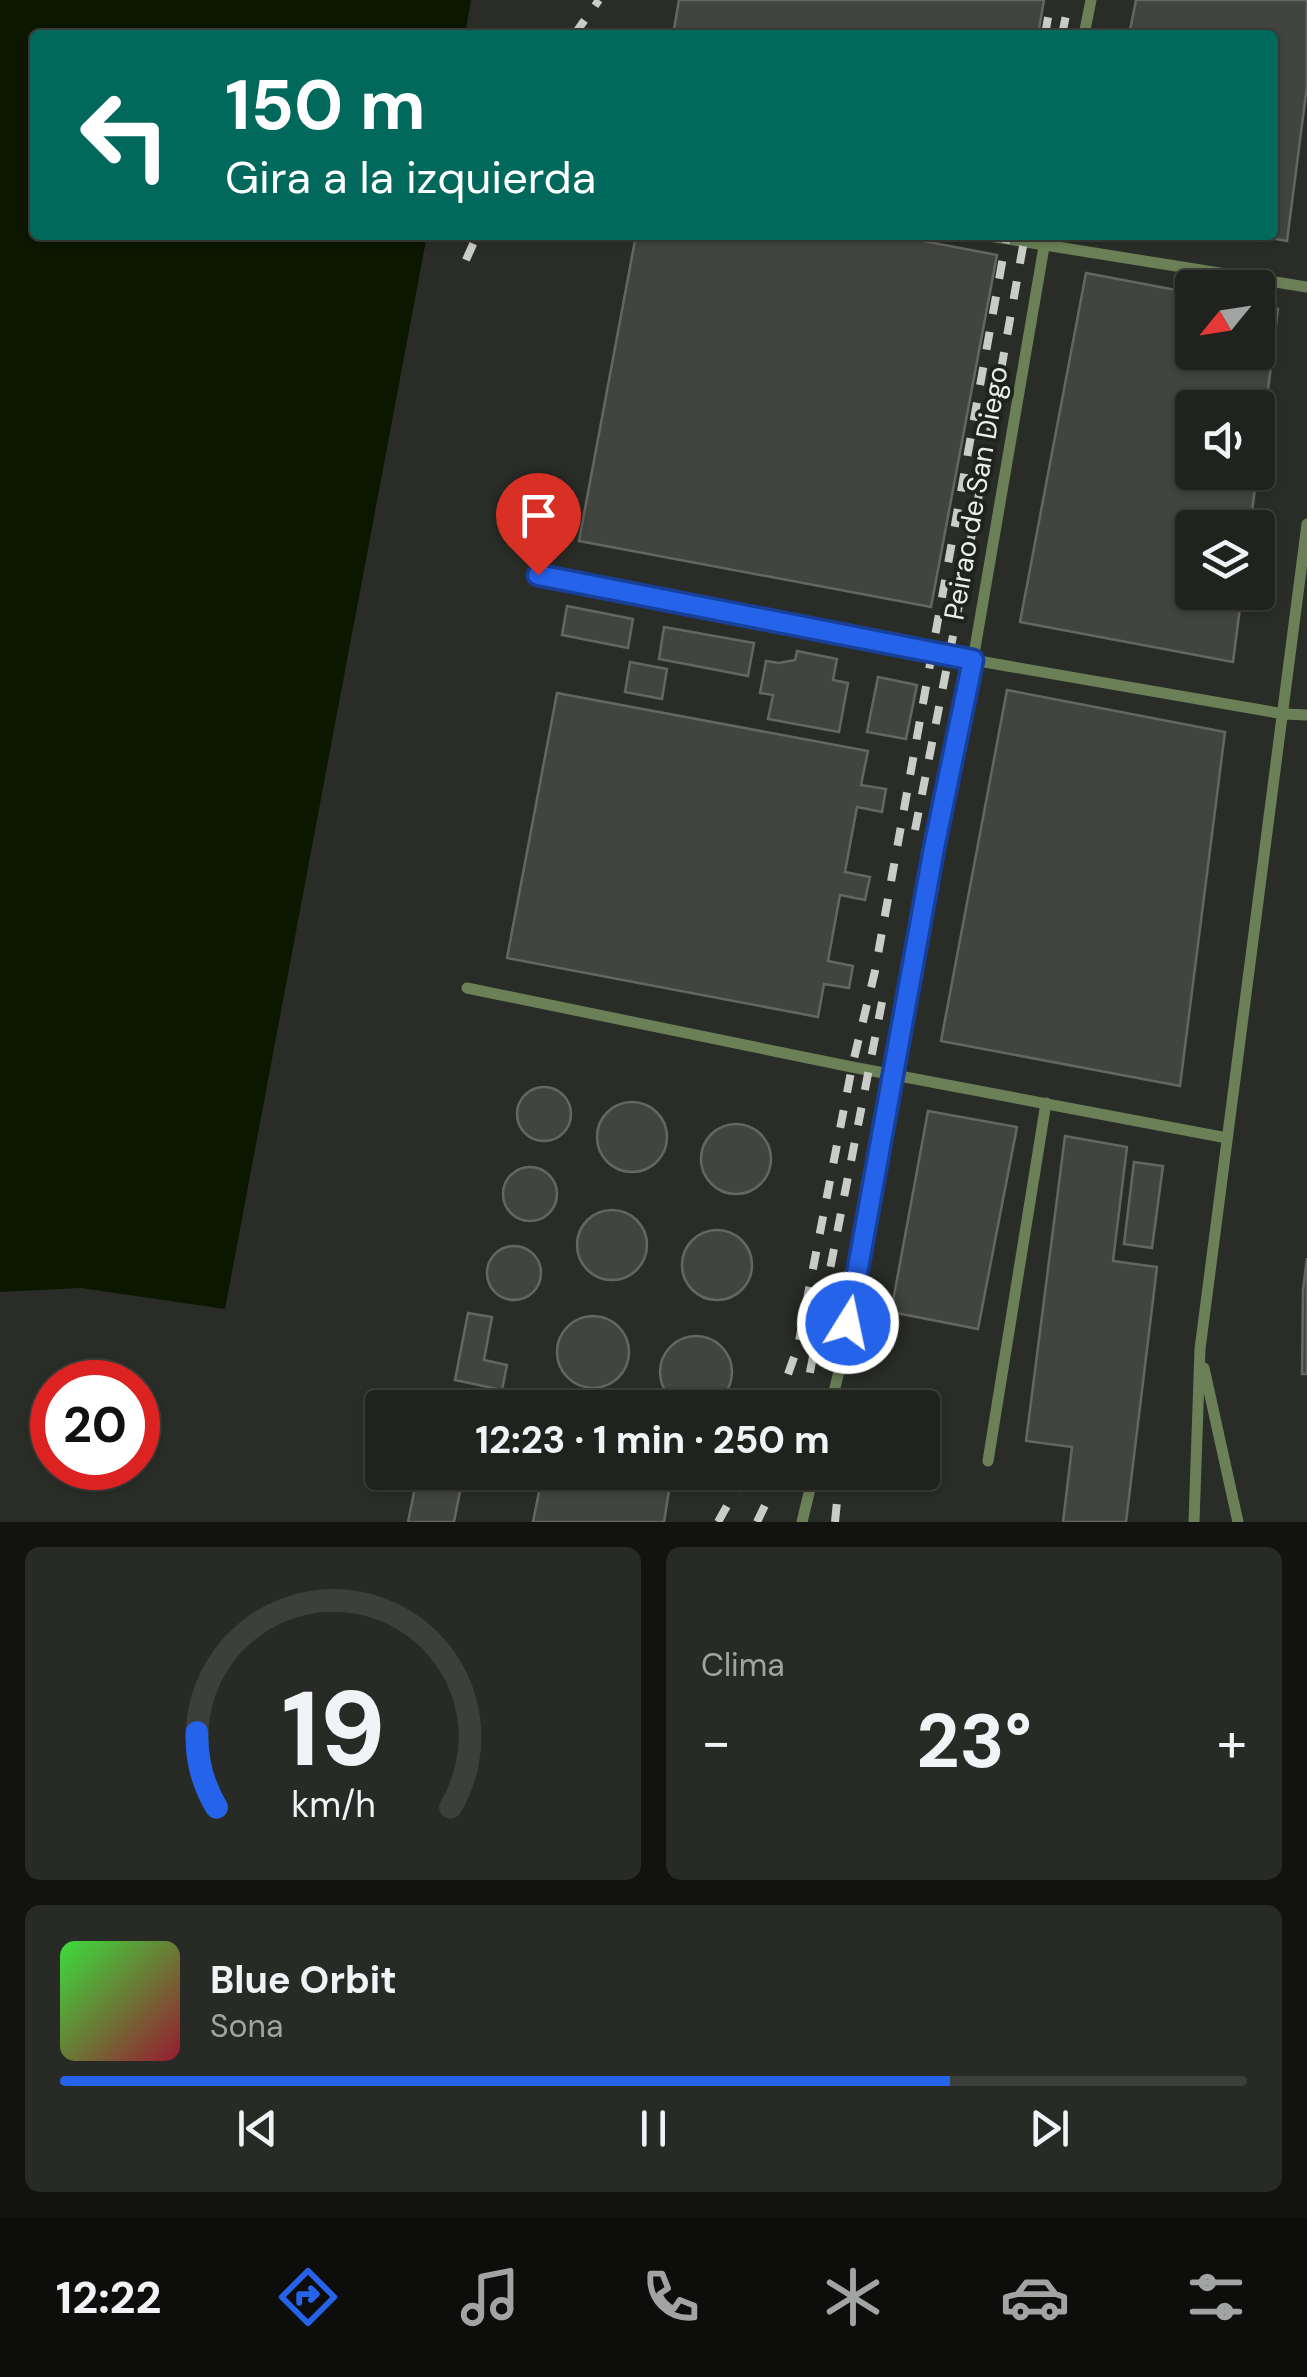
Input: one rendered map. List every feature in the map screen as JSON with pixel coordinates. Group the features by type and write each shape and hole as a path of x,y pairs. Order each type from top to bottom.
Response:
{"lane":[{"path":"1085,30 1091,0"},
{"path":"1045,240 1307,287"},
{"name":"Peirao de San Diego","path":"834,1390 973,660 1045,240"},
{"path":"1194,1522 1200,1349 1307,524"},
{"path":"538,575 973,660 1307,715"},
{"path":"468,988 1226,1138"},
{"path":"988,1460 1046,1103"},
{"path":"1200,1349 1238,1522"},
{"path":"802,1522 810,1490"}],"shaded area":[{"path":"0,0 471,0 466,30 30,30 30,240 426,240 225,1309 81,1288 0,1292"}],"building":[{"path":"679,0 1044,0 1039,30 674,30"},
{"path":"1136,0 1307,0 1307,86 1287,241 1278,239 1278,30 1130,30"},
{"path":"635,240 918,240 997,255 931,607 579,541"},
{"path":"1086,273 1175,290 1175,370 1270,370 1268,390 1175,390 1175,490 1255,490 1252,510 1175,510 1175,610 1240,610 1233,662 1020,622"},
{"path":"567,606 633,619 628,648 562,635"},
{"path":"664,627 754,643 748,676 659,659"},
{"path":"797,651 837,659 833,680 848,683 839,732 768,719 773,695 760,693 766,661 795,660"},
{"path":"630,662 667,669 662,699 625,692"},
{"path":"878,677 917,685 906,739 867,732"},
{"path":"1007,690 1225,732 1180,1086 941,1041"},
{"path":"557,693 868,751 861,785 886,789 882,812 857,807 845,872 870,877 865,900 840,895 828,961 853,966 849,988 824,984 818,1017 507,958"},
{"path":"544,1087 563,1095 571,1114 563,1133 544,1141 525,1133 517,1114 525,1095"},
{"path":"632,1102 657,1112 667,1137 657,1162 632,1172 607,1162 597,1137 607,1112"},
{"path":"928,1111 1017,1127 978,1329 891,1312"},
{"path":"736,1124 761,1134 771,1159 761,1184 736,1194 711,1184 701,1159 711,1134"},
{"path":"1065,1136 1127,1147 1113,1261 1157,1267 1126,1522 1063,1522 1072,1447 1026,1441"},
{"path":"1134,1162 1163,1166 1152,1248 1124,1244"},
{"path":"530,1167 549,1175 557,1194 549,1213 530,1221 511,1213 503,1194 511,1175"},
{"path":"612,1210 637,1220 647,1245 637,1270 612,1280 587,1270 577,1245 587,1220"},
{"path":"717,1230 742,1240 752,1265 742,1290 717,1300 692,1290 682,1265 692,1240"},
{"path":"514,1246 533,1254 541,1273 533,1292 514,1300 495,1292 487,1273 495,1254"},
{"path":"1307,1258 1307,1374 1302,1374 1303,1290"},
{"path":"468,1313 492,1317 484,1360 507,1365 502,1390 455,1380"},
{"path":"593,1316 618,1327 629,1352 618,1377 593,1388 568,1377 557,1352 568,1327"},
{"path":"682,1339 710,1339 729,1358 732,1372 726,1390 666,1390 663,1386 663,1358"},
{"path":"415,1490 460,1490 454,1522 408,1522"},
{"path":"539,1490 669,1490 664,1522 533,1522"}],"railway":[{"path":"578,30 599,0"},
{"path":"1046,30 1051,0"},
{"path":"1063,30 1069,0"},
{"path":"466,260 475,240"},
{"path":"782,1390 798,1346 852,1067 875,971 1006,240"},
{"path":"915,830 1024,240"},
{"path":"807,1390 882,1002"},
{"path":"718,1522 736,1490"},
{"path":"757,1522 772,1490"},
{"path":"835,1522 838,1490"}],"route":[{"path":"538,575 973,660 934,848 848,1323"}]}
